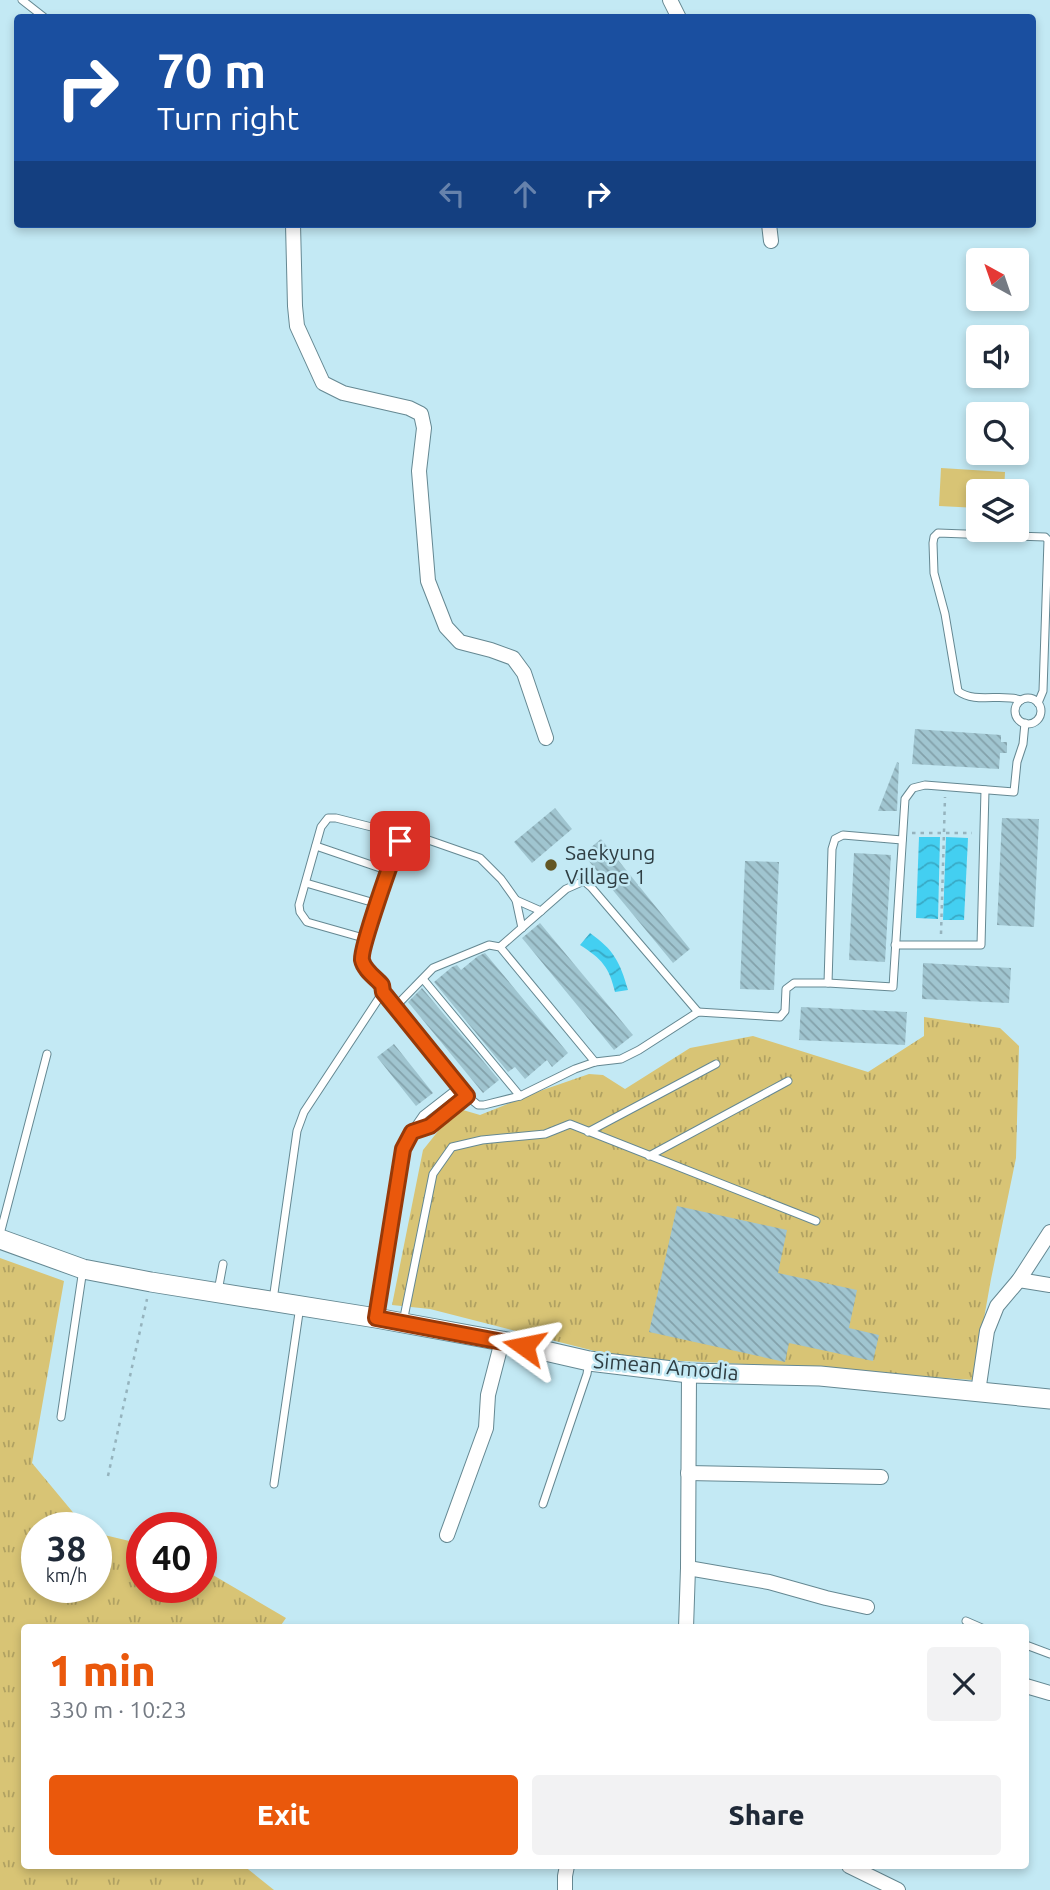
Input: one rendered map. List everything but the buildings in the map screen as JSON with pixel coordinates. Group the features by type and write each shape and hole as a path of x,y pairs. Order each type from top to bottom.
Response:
{"street":[{"path":"293,228 297,326 323,383 343,393 409,408 421,414 424,428 419,471 428,581 432,593 446,627 460,642 513,657 524,673 546,738"},
{"path":"769,228 771,241"},
{"path":"978,1392 987,1331 997,1306 1019,1280 1050,1232"},
{"name":"Simean Amodia","path":"0,1237 83,1269 502,1341 589,1362 689,1373 820,1376 1050,1399"},
{"path":"1019,1280 1050,1285"},
{"path":"447,1535 486,1428 488,1395 502,1341"},
{"path":"686,1624 689,1373"},
{"path":"688,1473 881,1476"},
{"path":"688,1568 769,1582 867,1606"},
{"path":"1029,1687 1050,1693"},
{"path":"565,1890 566,1869"},
{"path":"855,1869 898,1890"}],"lane":[{"path":"22,0 40,14"},
{"path":"1021,700 1017,704 1017,718 1025,723 1036,720 1040,709 1038,703 1030,698 1021,700 1012,697 969,697 958,691 945,614 934,573 933,543 938,533 1045,537 1048,540 1043,691 1038,703"},
{"path":"407,836 400,841 389,871 362,960 382,985 383,992 459,1087 478,1104 484,1105 520,1096 594,1062 621,1059 698,1012 780,1017 785,1011 786,989 793,983 893,987 905,799 913,788 925,785 1014,792 1025,723"},
{"path":"895,945 981,945 985,790"},
{"path":"367,939 307,922 300,912 299,905 321,828 328,818 417,836 480,858 501,878 516,900 522,928"},
{"path":"828,983 832,849 835,839 843,835 902,836"},
{"path":"316,846 389,871"},
{"path":"500,947 566,889 584,881 698,1012"},
{"path":"306,883 378,904"},
{"path":"516,900 541,911"},
{"path":"395,1007 433,968 489,946 500,947 594,1062"},
{"path":"423,979 520,1096"},
{"path":"273,1301 297,1131 304,1112 383,992"},
{"path":"0,1237 47,1054"},
{"path":"588,1132 716,1063"},
{"path":"649,1156 788,1081"},
{"path":"376,1318 403,1149 423,1115 459,1087"},
{"path":"412,1132 430,1126 467,1096"},
{"path":"403,1323 433,1174 452,1147 482,1140 545,1134 570,1124 816,1221"},
{"path":"218,1292 223,1264"},
{"path":"61,1417 83,1269"},
{"path":"274,1484 300,1305"},
{"path":"543,1504 589,1362"},
{"path":"966,1621 973,1624"},
{"path":"1029,1646 1050,1654"}],"path":[{"path":"940,945 946,787"},
{"path":"902,836 984,834"},
{"path":"108,1476 151,1282"}],"green space":[{"path":"941,468 1005,472 1005,479 966,479 966,507 939,506"},
{"path":"924,1017 1000,1028 1019,1046 1016,1158 973,1380 622,1358 430,1309 392,1305 423,1150 439,1130 463,1110 480,1115 589,1074 603,1075 625,1089 690,1048 753,1036 868,1072 924,1036"},
{"path":"0,1258 64,1281 32,1463 73,1512 21,1512 21,1603 112,1603 112,1537 126,1540 126,1603 217,1603 217,1577 286,1618 282,1624 21,1624 21,1869 248,1869 274,1890 0,1890"}],"water":[{"path":"919,837 940,837 938,919 916,918"},
{"path":"946,837 968,838 964,920 943,920"},
{"path":"590,933 615,957 628,990 615,992 604,964 580,945"}],"place":[{"name":"Saekyung Village 1","path":"551,865"}],"route":[{"path":"400,841 362,960 382,985 383,992 467,1096 430,1126 412,1132 403,1149 376,1318 524,1346"}]}
